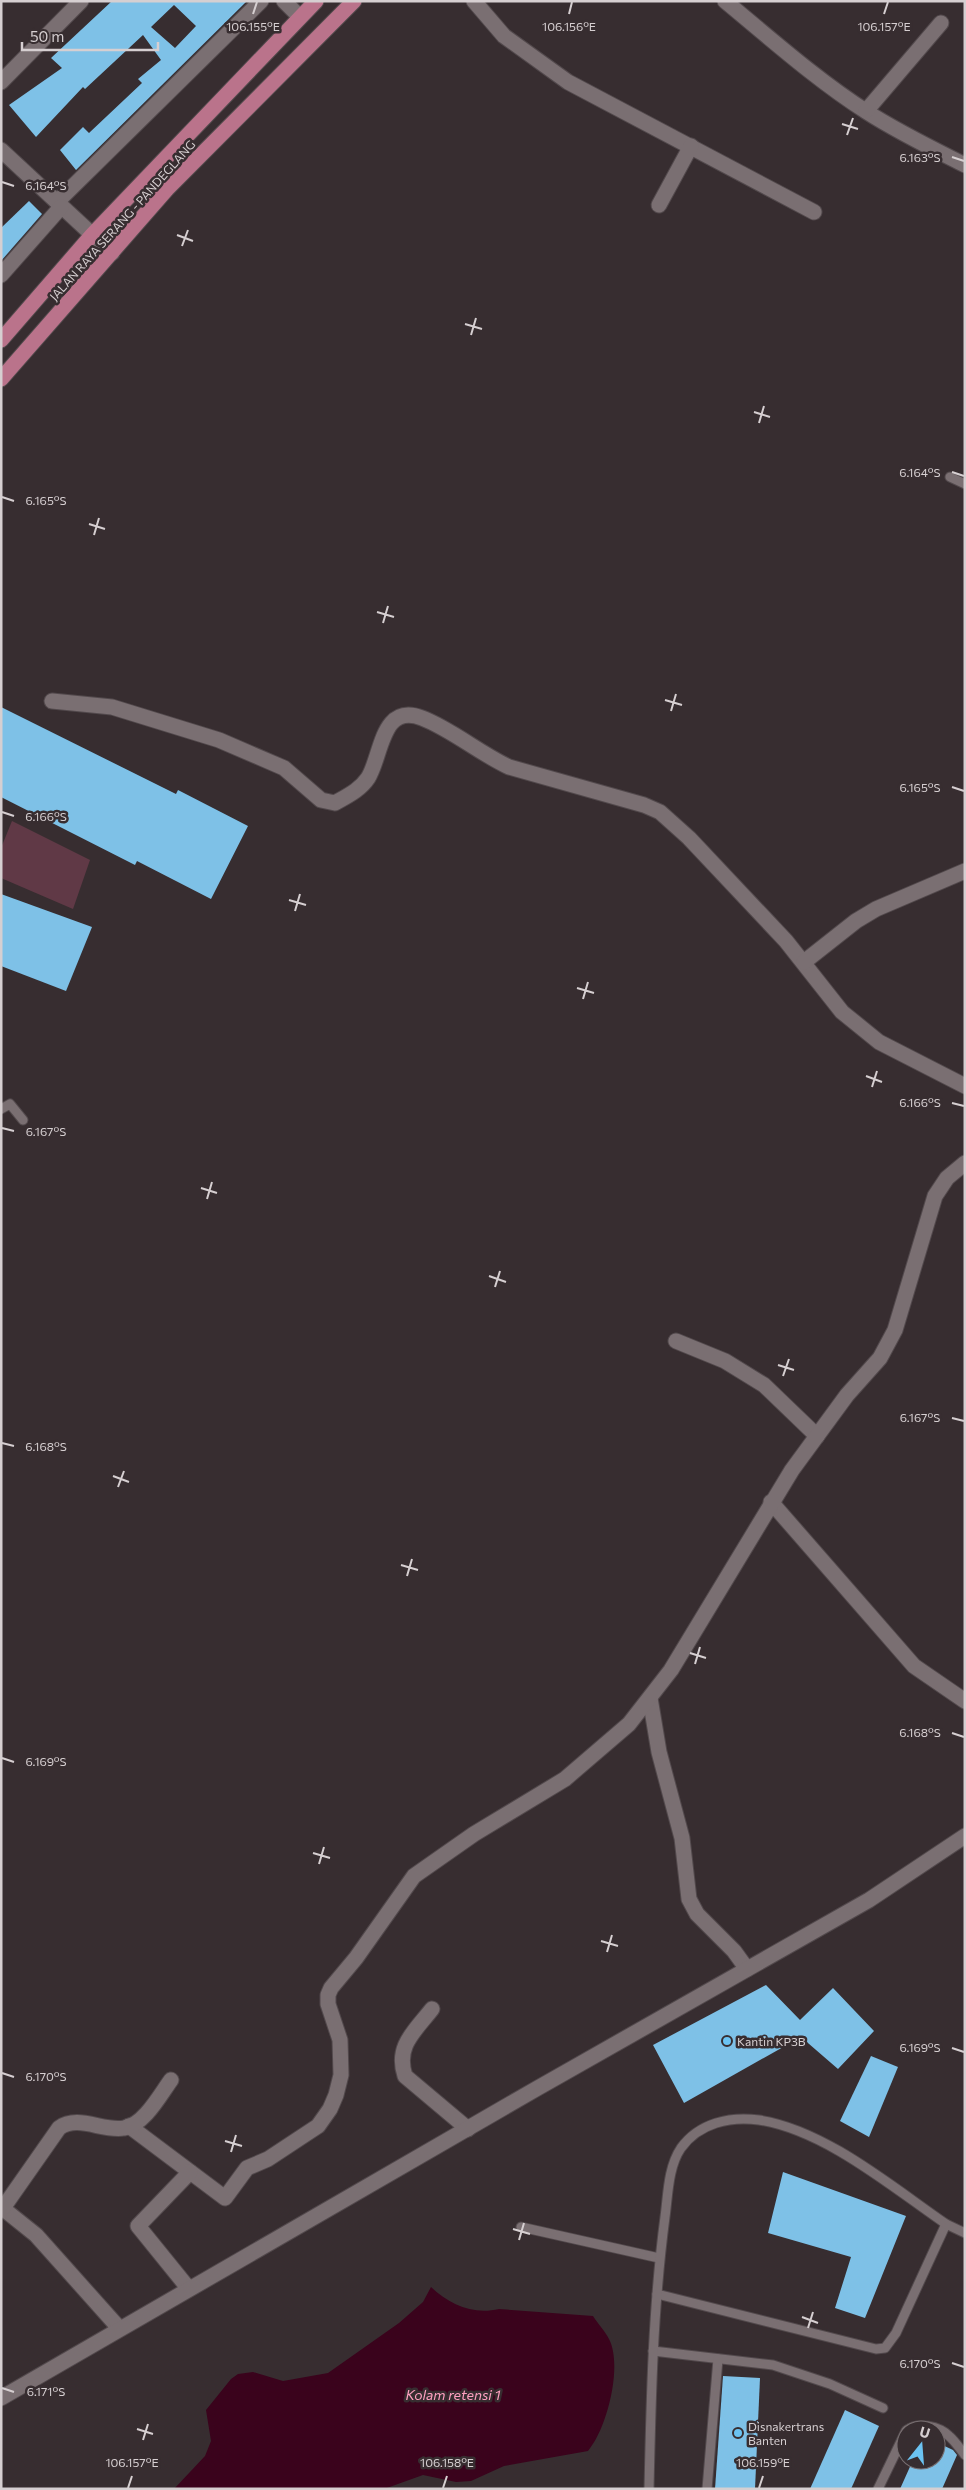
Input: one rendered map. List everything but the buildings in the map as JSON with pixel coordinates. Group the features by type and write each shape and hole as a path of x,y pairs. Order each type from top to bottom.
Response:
{"highway":[{"name":"JALAN RAYA SERANG - PANDEGLANG","path":"1,340 92,235 316,1"},
{"name":"JALAN RAYA SERANG - PANDEGLANG","path":"1,379 167,189 354,1"}],"street":[{"path":"1,82 81,1"},
{"path":"1,275 59,205 261,1"},
{"path":"284,1 300,17"},
{"path":"474,1 504,36 568,82 814,212"},
{"path":"725,1 866,112 907,136 965,165"},
{"path":"866,112 941,22"},
{"path":"659,205 690,146"},
{"path":"1,150 112,253"},
{"path":"52,701 112,707 219,740 284,768 321,800 335,804 355,792 368,777 384,734 393,720 406,715 420,717 488,757 509,767 653,808 689,838 804,962 842,1012 879,1042 965,1086"},
{"path":"804,962 856,921 876,910 965,871"},
{"path":"129,2126 225,2198 247,2168 268,2160 318,2126 336,2095 341,2075 340,2040 328,2004 331,1988 356,1958 414,1876 474,1834 565,1779 629,1724 650,1698 671,1670 760,1526 771,1502 847,1395 880,1358 895,1330 935,1196 947,1178 965,1163"},
{"path":"676,1341 725,1362 764,1385 817,1436"},
{"path":"771,1502 914,1666 965,1701"},
{"path":"650,1698 659,1752 682,1838 689,1899 697,1914 734,1951 747,1969"},
{"path":"4,2392 189,2289 869,1900 965,1836"},
{"path":"432,2009 403,2048 401,2064 405,2076 468,2129"},
{"path":"119,2328 36,2235 2,2208 59,2128 64,2124 92,2124 124,2128 129,2126 146,2116 171,2080"},
{"path":"189,2289 138,2226 190,2172"}],"lane":[{"path":"950,477 965,484"},
{"path":"1,1109 10,1104 23,1120"},
{"path":"649,2489 652,2351 659,2258 671,2173 681,2148 698,2130 725,2120 759,2120 802,2134 840,2151 946,2224 965,2233"},
{"path":"657,2294 839,2341 880,2349 888,2345 896,2333 946,2224"},
{"path":"521,2227 659,2258"},
{"path":"652,2351 773,2365 830,2384 883,2408"},
{"path":"707,2489 718,2359"},
{"path":"946,2433 965,2456"},
{"path":"878,2489 896,2451"}],"shaded area":[{"path":"12,821 90,860 73,909 1,878 1,848"}],"water":[{"name":"Kolam retensi 1","path":"431,2287 446,2299 462,2307 480,2311 499,2309 593,2316 606,2333 613,2351 614,2381 607,2413 595,2441 588,2451 504,2466 471,2481 456,2482 423,2475 384,2489 174,2489 205,2456 211,2441 206,2410 231,2379 238,2374 253,2372 283,2381 328,2373 399,2323 423,2302"}],"place":[{"name":"Kantin KP3B","path":"727,2041"},
{"name":"Disnakertrans Banten","path":"738,2433"}]}
